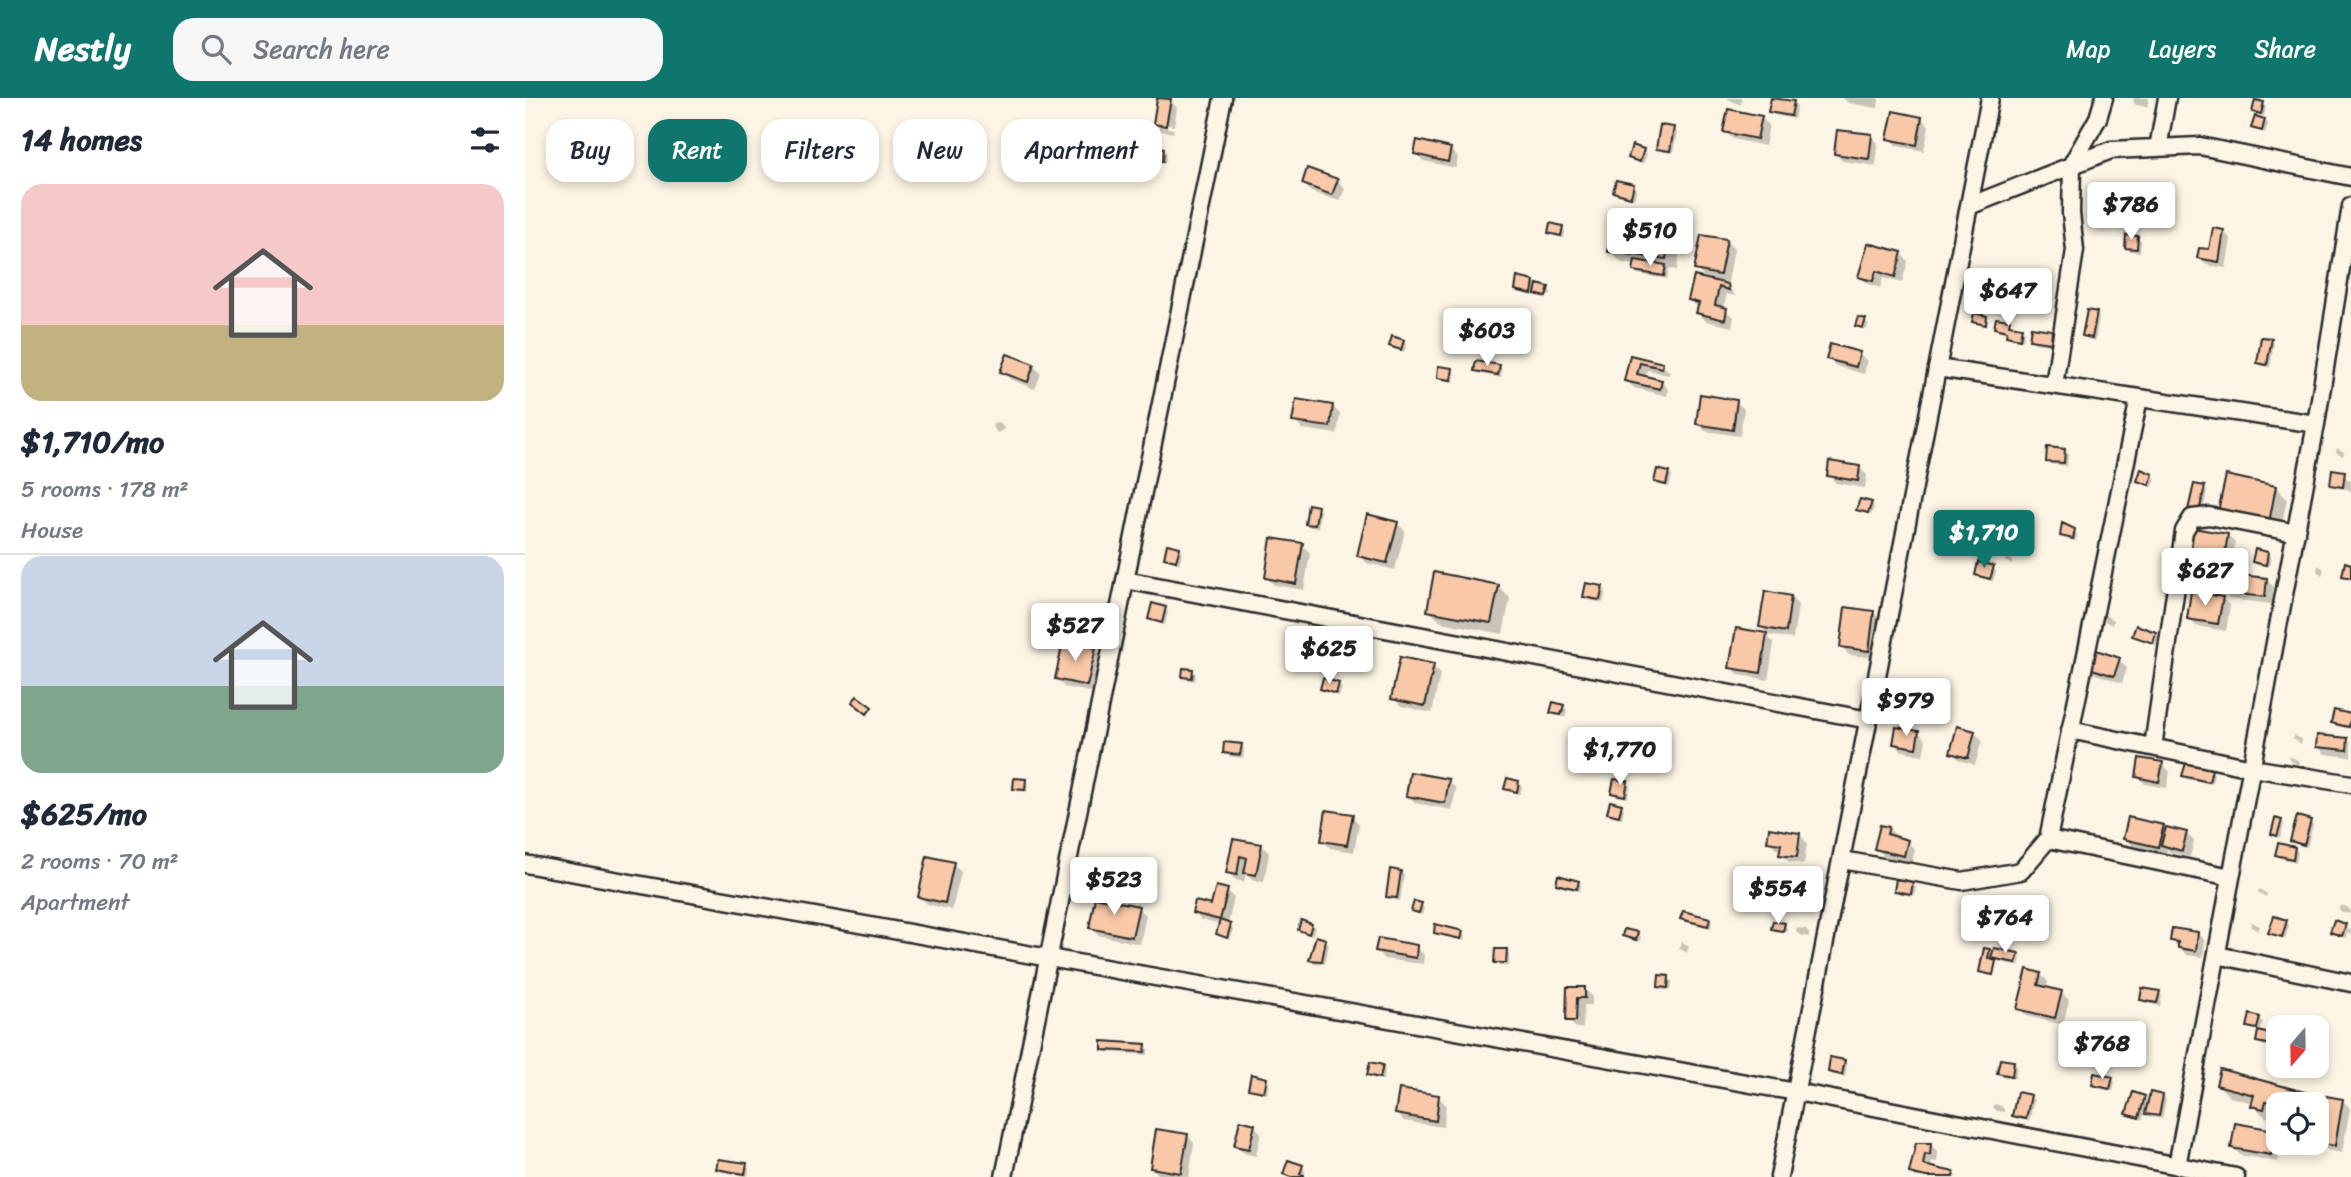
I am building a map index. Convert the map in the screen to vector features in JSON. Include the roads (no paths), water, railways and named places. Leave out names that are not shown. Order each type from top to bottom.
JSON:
[{"type":"street","points":[[1004,1177],[1223,98]]},
{"type":"street","points":[[1779,1177],[1990,98]]},
{"type":"street","points":[[2054,385],[2075,250],[2071,213],[2072,164],[2098,118],[2104,98]]},
{"type":"street","points":[[2158,148],[2167,98]]},
{"type":"street","points":[[1969,206],[2111,150],[2200,146],[2351,177]]},
{"type":"street","points":[[2177,1166],[2316,424],[2351,206]]},
{"type":"street","points":[[1937,368],[2316,424]]},
{"type":"street","points":[[1842,860],[1962,881],[2021,871],[2048,839],[2139,398]]},
{"type":"street","points":[[2153,747],[2184,531],[2192,518],[2209,516],[2296,533]]},
{"type":"street","points":[[1125,580],[1869,720]]},
{"type":"street","points":[[2070,730],[2252,768],[2351,784]]},
{"type":"street","points":[[2048,839],[2231,877]]},
{"type":"street","points":[[525,864],[1796,1092],[2236,1177]]},
{"type":"street","points":[[2217,955],[2351,983]]}]
